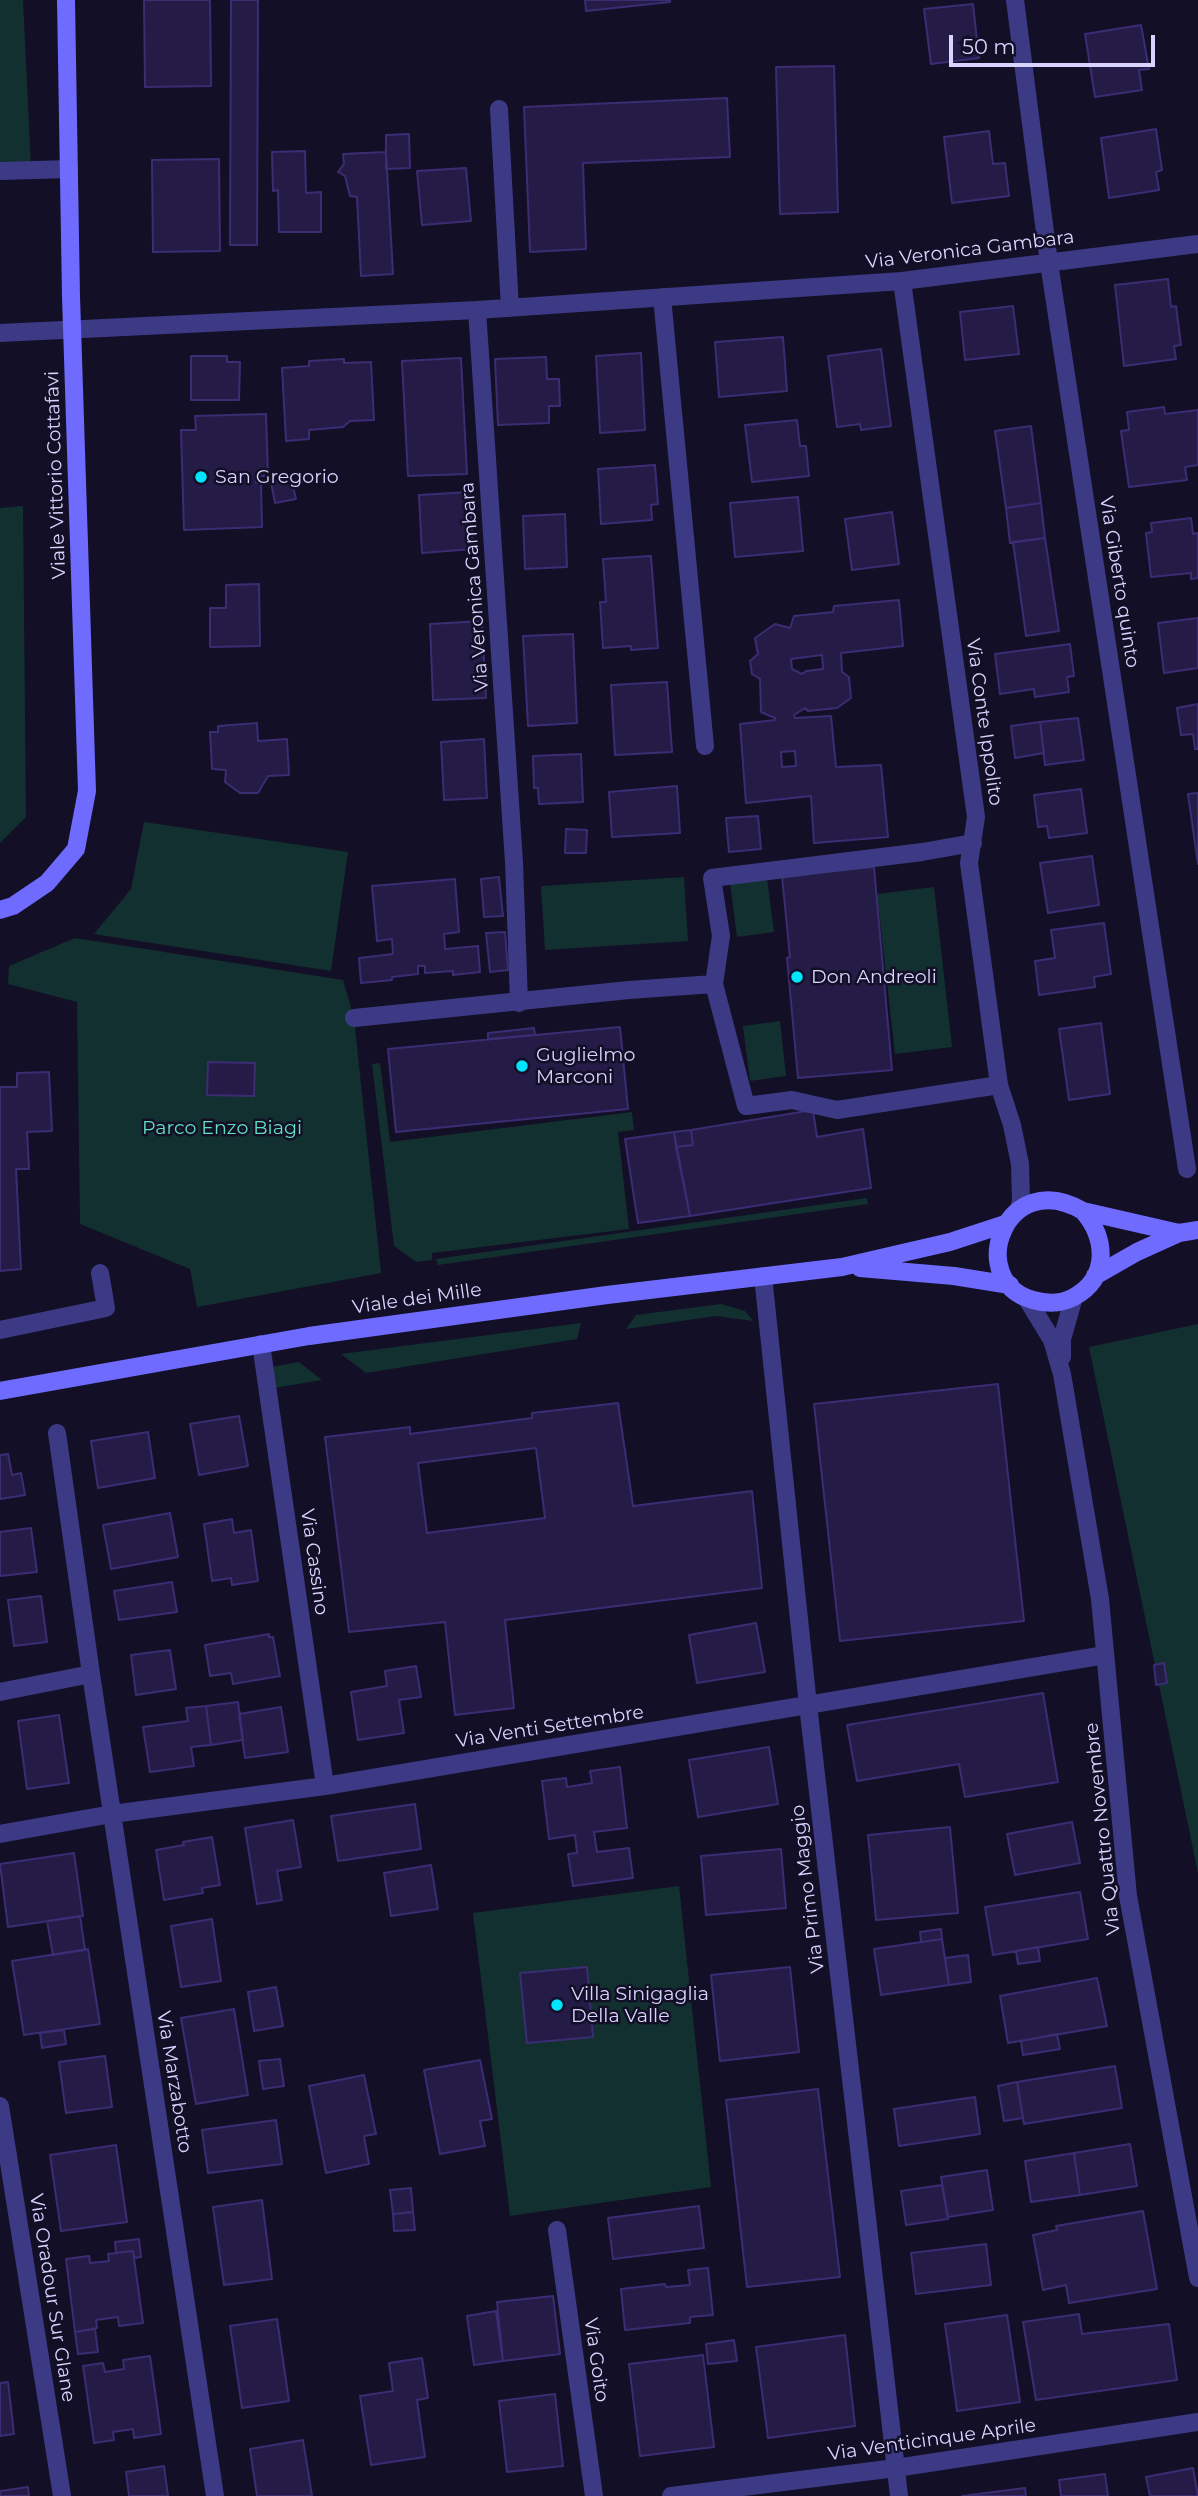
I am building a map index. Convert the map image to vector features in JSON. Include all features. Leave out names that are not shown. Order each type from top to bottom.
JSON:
[{"type":"main road","name":"Viale Vittorio Cottafavi","points":[[0,910],[13,906],[47,883],[76,849],[87,791],[72,329],[66,0]]},
{"type":"main road","points":[[1019,1209],[1037,1200],[1053,1199],[1069,1203],[1083,1211],[1179,1233]]},
{"type":"main road","name":"Viale dei Mille","points":[[0,1391],[261,1344],[513,1307],[842,1267],[950,1242],[1005,1224],[1019,1209]]},
{"type":"main road","points":[[1027,1298],[1042,1303],[1058,1303],[1074,1297],[1086,1288],[1095,1276],[1101,1259],[1101,1241],[1094,1224],[1083,1211]]},
{"type":"main road","points":[[1005,1224],[999,1239],[997,1256],[1001,1272],[1010,1285]]},
{"type":"main road","points":[[1095,1276],[1179,1233],[1198,1230]]},
{"type":"main road","name":"Viale dei Mille","points":[[842,1267],[954,1276],[1010,1285],[1027,1298]]},
{"type":"street","name":"Via Giberto quinto","points":[[1014,0],[1049,262],[1186,1170]]},
{"type":"street","points":[[499,109],[510,308]]},
{"type":"street","points":[[0,171],[69,169]]},
{"type":"street","name":"Via Veronica Gambara","points":[[0,333],[477,310],[902,281],[1198,244]]},
{"type":"street","name":"Via Conte Ippolito","points":[[902,281],[976,817],[969,863],[999,1085],[1013,1125],[1020,1164],[1019,1209]]},
{"type":"street","points":[[662,297],[705,746]]},
{"type":"street","name":"Via Veronica Gambara","points":[[477,310],[514,862],[519,1003]]},
{"type":"street","points":[[973,843],[922,852],[712,878],[721,936],[714,984],[746,1106],[792,1100],[837,1110],[999,1085]]},
{"type":"street","points":[[354,1018],[714,984]]},
{"type":"street","points":[[0,1329],[106,1308],[100,1273]]},
{"type":"street","name":"Via Primo Maggio","points":[[763,1276],[808,1705],[899,2496]]},
{"type":"street","name":"Via Quattro Novembre","points":[[1062,1374],[1062,1339],[1074,1297]]},
{"type":"street","name":"Via Quattro Novembre","points":[[1027,1298],[1052,1340],[1062,1374],[1100,1599],[1128,1896],[1198,2278]]},
{"type":"street","name":"Via Cassino","points":[[261,1344],[325,1786]]},
{"type":"street","name":"Via Marzabotto","points":[[57,1433],[215,2496]]},
{"type":"street","name":"Via Venti Settembre","points":[[0,1834],[112,1814],[325,1786],[1105,1655]]},
{"type":"street","points":[[0,1692],[91,1674]]},
{"type":"street","name":"Via Oradour Sur Glane","points":[[0,2106],[62,2496]]},
{"type":"street","name":"Via Goito","points":[[557,2230],[594,2496]]},
{"type":"street","name":"Via Venticinque Aprile","points":[[671,2496],[896,2468],[1198,2422]]},
{"type":"green space","points":[[0,0],[23,0],[31,167],[0,168]]},
{"type":"green space","points":[[23,506],[26,817],[0,843],[0,508]]},
{"type":"green space","points":[[144,822],[348,852],[331,971],[94,934],[131,889]]},
{"type":"green space","points":[[684,877],[688,941],[545,950],[541,886]]},
{"type":"green space","points":[[767,878],[774,932],[737,937],[730,882]]},
{"type":"green space","points":[[934,887],[952,1047],[895,1054],[877,894]]},
{"type":"green space","name":"Parco Enzo Biagi","points":[[75,938],[343,980],[354,1018],[381,1273],[197,1307],[190,1269],[80,1224],[77,1002],[8,984],[9,966]]},
{"type":"green space","points":[[780,1021],[786,1076],[750,1081],[743,1026]]},
{"type":"green space","points":[[380,1063],[390,1142],[632,1112],[634,1130],[618,1132],[629,1229],[432,1253],[432,1260],[416,1262],[394,1246],[372,1064]]},
{"type":"green space","points":[[867,1198],[868,1204],[438,1265],[436,1259]]},
{"type":"green space","points":[[721,1304],[745,1311],[753,1321],[716,1316],[626,1329],[636,1315]]},
{"type":"green space","points":[[581,1323],[577,1339],[366,1373],[341,1354]]},
{"type":"green space","points":[[1198,1324],[1198,1873],[1089,1347]]},
{"type":"green space","points":[[299,1362],[322,1380],[274,1388],[271,1367]]},
{"type":"green space","points":[[679,1886],[711,2187],[510,2216],[473,1913]]},
{"type":"building","points":[[144,0],[210,0],[211,86],[145,87]]},
{"type":"building","points":[[231,0],[258,0],[257,245],[230,245]]},
{"type":"building","points":[[585,0],[670,0],[670,2],[586,11]]},
{"type":"building","points":[[973,4],[979,58],[931,64],[924,9]]},
{"type":"building","points":[[1141,25],[1149,69],[1139,70],[1142,90],[1095,97],[1085,34]]},
{"type":"building","points":[[834,66],[838,212],[780,214],[776,67]]},
{"type":"building","points":[[727,98],[730,157],[583,163],[586,249],[530,252],[524,107]]},
{"type":"building","points":[[1156,129],[1162,170],[1156,172],[1159,190],[1109,198],[1101,138]]},
{"type":"building","points":[[989,131],[993,164],[1005,163],[1009,196],[952,203],[944,137]]},
{"type":"building","points":[[409,134],[410,168],[386,169],[386,135]]},
{"type":"building","points":[[305,151],[306,193],[321,192],[321,232],[279,232],[278,190],[273,191],[272,152]]},
{"type":"building","points":[[386,152],[393,274],[361,276],[357,197],[350,196],[345,176],[338,172],[344,164],[343,154]]},
{"type":"building","points":[[219,159],[220,251],[153,252],[152,160]]},
{"type":"building","points":[[466,168],[471,221],[422,225],[417,171]]},
{"type":"building","points":[[1168,279],[1171,307],[1176,306],[1181,345],[1174,346],[1176,359],[1124,366],[1115,285]]},
{"type":"building","points":[[1013,306],[1019,354],[965,360],[960,312]]},
{"type":"building","points":[[783,337],[787,391],[719,397],[715,342]]},
{"type":"building","points":[[881,349],[891,426],[861,430],[860,424],[837,427],[828,356]]},
{"type":"building","points":[[641,353],[645,430],[600,433],[596,356]]},
{"type":"building","points":[[191,356],[227,356],[227,362],[240,362],[239,400],[191,400]]},
{"type":"building","points":[[546,357],[547,379],[559,379],[560,406],[549,406],[549,423],[498,425],[495,359]]},
{"type":"building","points":[[461,358],[467,474],[408,476],[402,361]]},
{"type":"building","points":[[344,359],[344,363],[371,362],[374,420],[350,421],[343,427],[309,430],[309,439],[286,441],[282,368],[309,366],[309,361]]},
{"type":"building","points":[[1164,407],[1165,414],[1198,410],[1198,465],[1185,467],[1187,480],[1129,487],[1121,431],[1129,430],[1127,412]]},
{"type":"building","points":[[266,414],[268,476],[255,476],[256,483],[261,483],[262,527],[184,530],[181,430],[196,430],[195,416]]},
{"type":"building","points":[[797,420],[800,446],[806,446],[809,476],[752,482],[745,425]]},
{"type":"building","points":[[1031,426],[1041,503],[1006,508],[995,431]]},
{"type":"building","points":[[655,465],[658,504],[651,505],[652,520],[601,524],[598,469]]},
{"type":"building","points":[[291,478],[296,499],[275,503],[271,482]]},
{"type":"building","points":[[470,492],[473,549],[422,553],[419,495]]},
{"type":"building","points":[[798,497],[803,551],[735,557],[730,503]]},
{"type":"building","points":[[1041,503],[1045,538],[1010,543],[1006,508]]},
{"type":"building","points":[[892,512],[899,564],[852,570],[845,519]]},
{"type":"building","points":[[565,514],[567,567],[525,569],[523,516]]},
{"type":"building","points":[[1191,518],[1193,534],[1198,533],[1198,578],[1191,579],[1191,573],[1151,577],[1146,533],[1152,532],[1151,523]]},
{"type":"building","points":[[1045,538],[1059,631],[1026,636],[1013,542]]},
{"type":"building","points":[[651,556],[658,648],[603,648],[600,602],[606,602],[603,559]]},
{"type":"building","points":[[259,584],[260,646],[210,647],[210,608],[226,608],[226,585]]},
{"type":"building","points":[[899,600],[903,646],[841,653],[842,672],[849,677],[851,698],[837,708],[808,711],[805,708],[794,715],[795,718],[831,716],[836,767],[881,765],[888,837],[814,843],[811,796],[746,803],[740,724],[775,720],[761,712],[760,679],[752,674],[750,661],[758,654],[755,638],[775,624],[790,628],[794,616],[833,612],[834,606]],"holes":[[[822,655],[823,669],[802,674],[792,669],[791,659]],[[795,751],[796,766],[782,767],[781,752]]]},
{"type":"building","points":[[1198,618],[1198,668],[1164,673],[1158,623]]},
{"type":"building","points":[[482,621],[486,698],[433,700],[430,624]]},
{"type":"building","points":[[573,634],[577,723],[528,726],[523,636]]},
{"type":"building","points":[[1070,644],[1074,676],[1067,677],[1069,692],[1035,697],[1034,689],[1000,694],[995,654]]},
{"type":"building","points":[[667,682],[672,752],[615,755],[611,685]]},
{"type":"building","points":[[1198,704],[1198,749],[1195,749],[1193,734],[1181,735],[1177,708]]},
{"type":"building","points":[[1078,718],[1084,760],[1045,765],[1040,722]]},
{"type":"building","points":[[1040,722],[1044,753],[1015,758],[1011,726]]},
{"type":"building","points":[[257,723],[258,741],[287,739],[289,775],[268,776],[258,793],[240,793],[225,782],[226,770],[212,769],[210,732],[218,732],[218,726]]},
{"type":"building","points":[[484,739],[487,798],[444,800],[441,742]]},
{"type":"building","points":[[581,754],[583,802],[539,804],[538,788],[534,788],[533,756]]},
{"type":"building","points":[[677,786],[680,833],[612,837],[609,792]]},
{"type":"building","points":[[1081,789],[1087,833],[1049,838],[1047,826],[1038,827],[1034,795]]},
{"type":"building","points":[[1198,793],[1198,864],[1188,794]]},
{"type":"building","points":[[758,816],[761,849],[729,852],[726,818]]},
{"type":"building","points":[[566,829],[587,830],[586,853],[565,853]]},
{"type":"building","points":[[1092,856],[1099,905],[1048,913],[1040,863]]},
{"type":"building","points":[[874,867],[892,1070],[798,1078],[782,876]]},
{"type":"building","points":[[499,877],[503,916],[484,917],[481,879]]},
{"type":"building","points":[[455,879],[459,932],[444,934],[445,949],[478,946],[480,972],[453,975],[453,971],[425,973],[425,966],[418,966],[418,974],[361,983],[359,958],[393,954],[392,939],[377,941],[372,886]]},
{"type":"building","points":[[1104,923],[1111,974],[1094,977],[1095,987],[1039,995],[1035,961],[1055,958],[1051,930]]},
{"type":"building","points":[[505,932],[508,970],[490,972],[486,933]]},
{"type":"building","points":[[1101,1023],[1110,1094],[1069,1100],[1059,1029]]},
{"type":"building","points":[[620,1027],[628,1109],[396,1132],[388,1049]]},
{"type":"building","points":[[534,1028],[535,1035],[488,1039],[488,1033]]},
{"type":"building","points":[[208,1062],[255,1063],[254,1096],[207,1095]]},
{"type":"building","points":[[49,1072],[52,1131],[27,1132],[29,1169],[16,1169],[21,1269],[0,1271],[0,1087],[17,1087],[17,1073]]},
{"type":"building","points":[[813,1110],[817,1137],[863,1129],[871,1188],[690,1216],[676,1147],[693,1145],[691,1130]]},
{"type":"building","points":[[691,1130],[693,1145],[676,1147],[674,1132]]},
{"type":"building","points":[[674,1132],[690,1216],[638,1223],[625,1139]]},
{"type":"building","points":[[998,1384],[1024,1621],[840,1641],[814,1404]]},
{"type":"building","points":[[618,1403],[633,1506],[752,1491],[762,1588],[505,1620],[514,1708],[455,1715],[445,1622],[349,1632],[325,1437],[410,1427],[410,1434],[532,1418],[532,1413]],"holes":[[[536,1448],[545,1518],[427,1533],[418,1463]]]},
{"type":"building","points":[[239,1416],[248,1466],[199,1475],[190,1424]]},
{"type":"building","points":[[148,1432],[155,1478],[98,1488],[91,1441]]},
{"type":"building","points":[[8,1454],[12,1475],[21,1473],[25,1495],[0,1499],[0,1455]]},
{"type":"building","points":[[170,1513],[178,1557],[111,1569],[103,1525]]},
{"type":"building","points":[[232,1519],[234,1533],[251,1530],[258,1581],[232,1585],[231,1578],[212,1581],[204,1524]]},
{"type":"building","points":[[31,1528],[37,1572],[0,1576],[0,1532]]},
{"type":"building","points":[[172,1582],[177,1612],[119,1620],[114,1591]]},
{"type":"building","points":[[41,1596],[47,1642],[14,1646],[8,1600]]},
{"type":"building","points":[[756,1623],[765,1672],[697,1683],[689,1635]]},
{"type":"building","points":[[269,1634],[269,1637],[273,1637],[280,1676],[233,1684],[231,1673],[210,1676],[205,1645]]},
{"type":"building","points":[[170,1650],[176,1689],[136,1695],[131,1655]]},
{"type":"building","points":[[1164,1663],[1167,1683],[1156,1685],[1154,1665]]},
{"type":"building","points":[[416,1666],[421,1697],[399,1700],[404,1733],[358,1740],[351,1692],[387,1686],[385,1671]]},
{"type":"building","points":[[1043,1693],[1058,1782],[965,1797],[959,1764],[857,1781],[847,1725]]},
{"type":"building","points":[[238,1702],[243,1740],[211,1745],[206,1706]]},
{"type":"building","points":[[206,1706],[211,1745],[191,1747],[194,1766],[150,1772],[143,1727],[188,1721],[186,1708]]},
{"type":"building","points":[[281,1707],[288,1752],[245,1758],[239,1714]]},
{"type":"building","points":[[59,1715],[69,1783],[27,1789],[18,1721]]},
{"type":"building","points":[[769,1747],[778,1804],[698,1817],[689,1760]]},
{"type":"building","points":[[620,1767],[627,1828],[594,1832],[597,1852],[629,1848],[633,1878],[573,1886],[568,1854],[577,1853],[575,1835],[549,1839],[542,1781],[566,1778],[567,1787],[592,1783],[590,1771]]},
{"type":"building","points":[[415,1804],[421,1849],[338,1861],[331,1816]]},
{"type":"building","points":[[293,1820],[301,1867],[277,1871],[282,1900],[257,1904],[245,1828]]},
{"type":"building","points":[[1072,1822],[1080,1863],[1015,1875],[1007,1834]]},
{"type":"building","points":[[950,1827],[958,1913],[876,1920],[868,1835]]},
{"type":"building","points":[[212,1837],[220,1885],[202,1888],[203,1893],[164,1900],[156,1850]]},
{"type":"building","points":[[781,1849],[786,1908],[706,1915],[701,1856]]},
{"type":"building","points":[[74,1853],[83,1916],[8,1927],[0,1864]]},
{"type":"building","points":[[431,1865],[438,1909],[391,1916],[384,1873]]},
{"type":"building","points":[[1080,1892],[1088,1939],[993,1955],[985,1907]]},
{"type":"building","points":[[80,1916],[85,1950],[53,1955],[47,1921]]},
{"type":"building","points":[[212,1919],[221,1981],[181,1987],[171,1926]]},
{"type":"building","points":[[941,1929],[942,1939],[921,1942],[920,1932]]},
{"type":"building","points":[[942,1939],[949,1985],[881,1995],[874,1949]]},
{"type":"building","points":[[1038,1947],[1040,1961],[1018,1964],[1016,1951]]},
{"type":"building","points":[[88,1949],[100,2024],[24,2035],[12,1961]]},
{"type":"building","points":[[968,1955],[971,1982],[949,1985],[945,1958]]},
{"type":"building","name":"Villa Sinigaglia Della Valle","points":[[587,1967],[593,2037],[527,2043],[520,1973]]},
{"type":"building","points":[[790,1967],[799,2052],[720,2061],[711,1975]]},
{"type":"building","points":[[1097,1978],[1107,2026],[1008,2043],[1000,1996]]},
{"type":"building","points":[[276,1987],[283,2026],[254,2031],[248,1992]]},
{"type":"building","points":[[234,2009],[248,2095],[196,2104],[181,2018]]},
{"type":"building","points":[[64,2030],[66,2044],[42,2048],[40,2033]]},
{"type":"building","points":[[1057,2034],[1060,2049],[1023,2055],[1021,2041]]},
{"type":"building","points":[[105,2056],[112,2107],[66,2113],[59,2062]]},
{"type":"building","points":[[280,2059],[284,2086],[263,2089],[259,2061]]},
{"type":"building","points":[[480,2060],[492,2119],[480,2121],[485,2146],[440,2154],[424,2070]]},
{"type":"building","points":[[1115,2066],[1122,2108],[1024,2124],[1017,2082]]},
{"type":"building","points":[[364,2075],[376,2134],[364,2136],[369,2164],[326,2173],[309,2086]]},
{"type":"building","points":[[1017,2082],[1023,2118],[1004,2121],[998,2086]]},
{"type":"building","points":[[818,2089],[840,2277],[747,2287],[726,2100]]},
{"type":"building","points":[[975,2097],[980,2134],[899,2146],[894,2109]]},
{"type":"building","points":[[276,2120],[282,2164],[208,2173],[202,2130]]},
{"type":"building","points":[[1130,2144],[1137,2186],[1080,2195],[1074,2153]]},
{"type":"building","points":[[116,2145],[127,2222],[61,2231],[50,2155]]},
{"type":"building","points":[[1074,2153],[1080,2195],[1031,2202],[1025,2161]]},
{"type":"building","points":[[987,2170],[993,2210],[948,2217],[941,2177]]},
{"type":"building","points":[[942,2185],[948,2219],[906,2225],[901,2191]]},
{"type":"building","points":[[411,2188],[413,2212],[393,2214],[390,2190]]},
{"type":"building","points":[[262,2200],[272,2279],[224,2285],[213,2207]]},
{"type":"building","points":[[699,2206],[704,2248],[613,2259],[608,2218]]},
{"type":"building","points":[[1143,2211],[1157,2289],[1069,2303],[1066,2285],[1043,2290],[1033,2235],[1057,2230],[1056,2226]]},
{"type":"building","points":[[413,2212],[415,2230],[394,2231],[393,2214]]},
{"type":"building","points":[[139,2239],[141,2257],[134,2258],[133,2251],[116,2253],[115,2242]]},
{"type":"building","points":[[986,2244],[991,2285],[916,2294],[911,2253]]},
{"type":"building","points":[[133,2251],[143,2323],[119,2326],[118,2317],[96,2320],[97,2328],[75,2332],[66,2259],[89,2256],[90,2263],[109,2261],[108,2254]]},
{"type":"building","points":[[708,2268],[713,2315],[690,2317],[690,2323],[625,2330],[621,2289],[665,2284],[666,2287],[690,2285],[688,2270]]},
{"type":"building","points":[[553,2296],[560,2354],[503,2361],[497,2302]]},
{"type":"building","points":[[496,2311],[503,2361],[474,2365],[467,2316]]},
{"type":"building","points":[[1079,2314],[1082,2334],[1169,2324],[1177,2380],[1036,2400],[1023,2322]]},
{"type":"building","points":[[1007,2315],[1020,2402],[957,2411],[945,2324]]},
{"type":"building","points":[[277,2319],[289,2401],[242,2408],[230,2326]]},
{"type":"building","points":[[95,2329],[98,2352],[78,2354],[75,2332]]},
{"type":"building","points":[[845,2335],[855,2426],[768,2438],[756,2347]]},
{"type":"building","points":[[734,2340],[737,2361],[708,2364],[706,2344]]},
{"type":"building","points":[[703,2355],[714,2447],[640,2456],[629,2364]]},
{"type":"building","points":[[150,2356],[161,2434],[134,2438],[133,2429],[113,2432],[114,2440],[94,2443],[83,2366],[103,2363],[105,2372],[124,2369],[123,2360]]},
{"type":"building","points":[[422,2358],[428,2398],[417,2400],[425,2457],[371,2465],[360,2396],[393,2391],[389,2363]]},
{"type":"building","points":[[8,2382],[14,2434],[0,2436],[0,2383]]},
{"type":"building","points":[[555,2394],[563,2466],[507,2472],[499,2401]]},
{"type":"building","points":[[303,2440],[312,2496],[257,2496],[250,2449]]},
{"type":"building","points":[[164,2466],[168,2496],[129,2496],[126,2472]]},
{"type":"building","points":[[1193,2468],[1198,2496],[1150,2496],[1146,2477]]},
{"type":"building","points":[[1105,2474],[1108,2496],[1061,2496],[1059,2480]]},
{"type":"building","points":[[28,2487],[29,2496],[0,2496],[0,2491]]},
{"type":"building","points":[[1025,2488],[1026,2496],[962,2496]]},
{"type":"place","name":"San Gregorio","points":[[201,477]]},
{"type":"place","name":"Don Andreoli","points":[[797,977]]},
{"type":"place","name":"Guglielmo Marconi","points":[[522,1066]]},
{"type":"place","name":"Villa Sinigaglia Della Valle","points":[[557,2005]]}]
